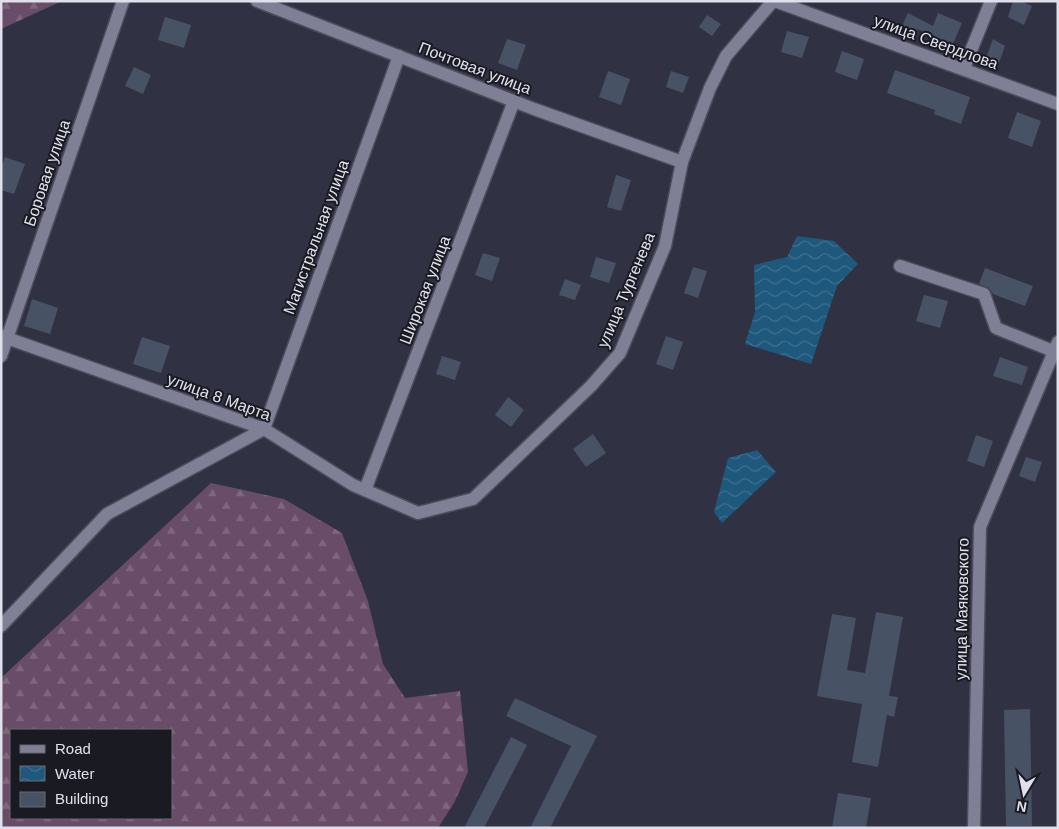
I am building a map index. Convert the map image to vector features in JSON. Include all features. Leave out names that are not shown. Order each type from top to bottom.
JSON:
[{"type":"street","name":"Боровая улица","points":[[1,356],[5,338],[123,1]]},
{"type":"street","name":"Почтовая улица","points":[[257,1],[514,101],[682,162]]},
{"type":"street","name":"улица Свердлова","points":[[774,1],[964,68],[1058,104]]},
{"type":"street","name":"улица Тургенева","points":[[473,499],[591,386],[620,353],[666,246],[682,162],[710,88],[726,56],[774,1]]},
{"type":"street","points":[[964,68],[991,1]]},
{"type":"street","name":"Магистральная улица","points":[[264,430],[399,56]]},
{"type":"street","name":"Широкая улица","points":[[365,490],[514,101]]},
{"type":"street","points":[[900,266],[984,294],[996,328],[1057,349]]},
{"type":"street","name":"улица 8 Марта","points":[[5,338],[264,430],[365,490],[418,513],[473,499]]},
{"type":"street","name":"улица Маяковского","points":[[974,828],[977,772],[980,527],[1057,349]]},
{"type":"street","points":[[1,626],[107,514],[264,430]]},
{"type":"green space","points":[[1,1],[62,1],[1,29]]},
{"type":"green space","points":[[211,483],[284,499],[342,533],[368,601],[383,664],[405,698],[460,691],[468,772],[454,803],[438,828],[1,828],[1,678]]},
{"type":"water","points":[[797,236],[834,241],[858,264],[837,286],[811,364],[745,344],[755,312],[754,265],[787,257]]},
{"type":"water","points":[[757,450],[776,472],[722,523],[714,512],[728,458]]},
{"type":"building","points":[[1013,1],[1021,1],[1032,6],[1024,25],[1008,17]]},
{"type":"building","points":[[908,13],[933,26],[938,13],[962,23],[953,44],[917,29],[916,31],[902,26]]},
{"type":"building","points":[[707,15],[721,24],[712,36],[699,27]]},
{"type":"building","points":[[165,17],[191,25],[184,48],[158,40]]},
{"type":"building","points":[[787,31],[809,37],[802,58],[781,52]]},
{"type":"building","points":[[507,39],[526,45],[517,70],[498,63]]},
{"type":"building","points":[[993,39],[1005,46],[999,63],[986,58]]},
{"type":"building","points":[[842,51],[864,59],[857,80],[835,72]]},
{"type":"building","points":[[134,67],[151,75],[143,94],[125,86]]},
{"type":"building","points":[[895,70],[970,97],[961,124],[934,114],[935,110],[887,93]]},
{"type":"building","points":[[608,71],[630,79],[621,105],[599,97]]},
{"type":"building","points":[[671,71],[689,77],[683,93],[666,87]]},
{"type":"building","points":[[1017,112],[1041,121],[1032,147],[1008,138]]},
{"type":"building","points":[[5,157],[25,164],[14,194],[1,190],[1,168]]},
{"type":"building","points":[[616,175],[631,180],[621,211],[607,207]]},
{"type":"building","points":[[483,253],[500,258],[492,281],[475,275]]},
{"type":"building","points":[[596,257],[616,263],[609,283],[590,277]]},
{"type":"building","points":[[693,267],[707,271],[698,298],[684,293]]},
{"type":"building","points":[[985,268],[1033,286],[1025,306],[993,294],[989,288],[979,284]]},
{"type":"building","points":[[565,279],[581,285],[575,300],[559,295]]},
{"type":"building","points":[[924,295],[948,301],[940,328],[916,321]]},
{"type":"building","points":[[32,299],[58,308],[50,334],[24,326]]},
{"type":"building","points":[[666,336],[683,342],[673,370],[656,364]]},
{"type":"building","points":[[142,337],[170,346],[161,373],[133,364]]},
{"type":"building","points":[[442,356],[461,362],[455,380],[436,374]]},
{"type":"building","points":[[1000,357],[1028,367],[1022,385],[993,376]]},
{"type":"building","points":[[508,397],[524,410],[511,427],[495,415]]},
{"type":"building","points":[[593,434],[606,453],[586,467],[573,449]]},
{"type":"building","points":[[976,435],[993,441],[984,467],[967,461]]},
{"type":"building","points":[[1026,457],[1042,462],[1035,482],[1019,476]]},
{"type":"building","points":[[876,612],[903,617],[889,696],[898,697],[894,717],[887,715],[878,767],[852,762],[862,704],[817,696],[832,614],[856,618],[847,670],[865,673]]},
{"type":"building","points":[[515,698],[597,736],[550,828],[530,828],[571,746],[506,716]]},
{"type":"building","points":[[1030,709],[1032,826],[1006,826],[1004,710]]},
{"type":"building","points":[[511,737],[527,745],[484,828],[464,828]]},
{"type":"building","points":[[838,793],[871,798],[866,828],[832,828]]}]
